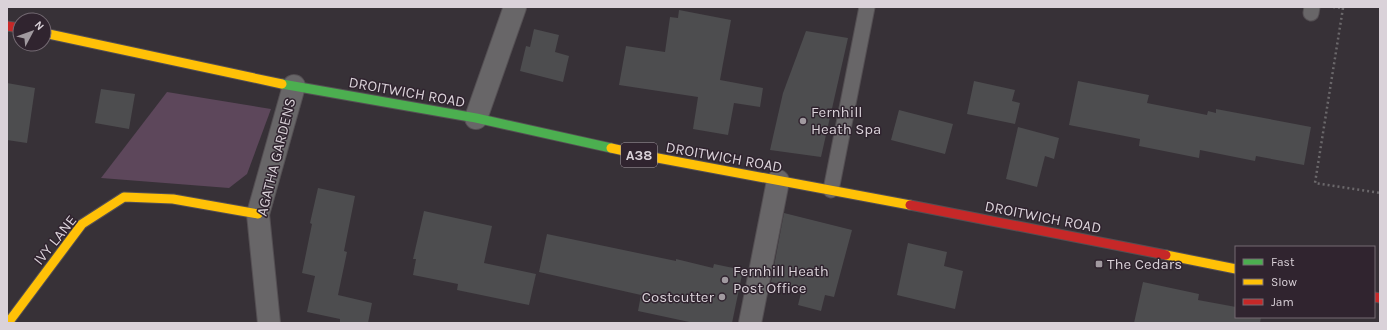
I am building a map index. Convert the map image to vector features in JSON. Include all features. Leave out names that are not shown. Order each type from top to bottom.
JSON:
[{"type":"main road","name":"DROITWICH ROAD","points":[[52,35],[294,86],[476,118],[647,156],[955,213],[1235,269]]},
{"type":"main road","name":"IVY LANE","points":[[8,323],[82,224],[124,197],[173,199],[258,214]]},
{"type":"street","points":[[476,118],[515,7]]},
{"type":"street","name":"AGATHA GARDENS","points":[[269,323],[258,214],[294,86]]},
{"type":"street","points":[[750,323],[778,181]]},
{"type":"lane","points":[[831,190],[867,7]]},
{"type":"path","points":[[1330,7],[1343,8],[1315,183],[1380,193]]},
{"type":"shaded area","points":[[167,92],[271,109],[247,174],[229,188],[101,178]]},
{"type":"building","points":[[679,10],[731,20],[720,80],[763,88],[760,107],[734,103],[728,135],[693,129],[698,97],[619,85],[626,46],[665,52],[670,17],[678,18]]},
{"type":"building","points":[[534,29],[559,35],[555,52],[569,56],[563,82],[520,71],[526,46],[530,47]]},
{"type":"building","name":"Fernhill Heath Spa","points":[[806,31],[848,38],[821,157],[770,150],[783,93]]},
{"type":"building","points":[[974,81],[1015,90],[1012,101],[1020,103],[1015,124],[967,114]]},
{"type":"building","points":[[1078,81],[1149,95],[1147,103],[1207,115],[1208,111],[1216,113],[1216,109],[1311,127],[1304,165],[1256,156],[1255,161],[1200,150],[1199,158],[1139,146],[1140,139],[1069,125]]},
{"type":"building","points":[[7,83],[35,88],[27,143],[7,140]]},
{"type":"building","points":[[101,89],[135,94],[129,129],[95,123]]},
{"type":"building","points":[[899,110],[953,124],[945,154],[891,140]]},
{"type":"building","points":[[1018,127],[1059,138],[1054,159],[1045,156],[1037,187],[1006,179]]},
{"type":"building","points":[[318,188],[355,196],[344,251],[347,252],[338,295],[372,303],[368,323],[340,323],[340,319],[307,312],[315,276],[302,273],[312,224],[310,223]]},
{"type":"building","points":[[424,211],[492,226],[484,263],[536,274],[529,305],[457,290],[458,284],[413,275],[416,259],[413,259]]},
{"type":"building","points":[[784,213],[852,230],[834,297],[825,295],[821,311],[798,305],[802,289],[771,282]]},
{"type":"building","points":[[547,234],[676,261],[676,259],[713,268],[714,264],[743,270],[732,323],[694,323],[638,311],[641,295],[539,272]]},
{"type":"building","points":[[908,243],[947,252],[944,266],[963,271],[955,309],[897,295]]},
{"type":"building","points":[[1143,282],[1199,294],[1198,300],[1235,307],[1235,318],[1261,318],[1260,323],[1134,323]]},
{"type":"traffic: fast","points":[[282,84],[476,118],[611,148]]},
{"type":"traffic: slow","points":[[52,35],[282,84]]},
{"type":"traffic: slow","points":[[611,148],[910,205]]},
{"type":"traffic: slow","points":[[8,323],[82,224],[124,197],[173,199],[258,214]]},
{"type":"traffic: slow","points":[[1166,255],[1235,269]]},
{"type":"traffic: jam","points":[[7,26],[12,27]]},
{"type":"traffic: jam","points":[[910,205],[1166,255]]},
{"type":"traffic: jam","points":[[1375,297],[1380,298]]},
{"type":"place","name":"Fernhill Heath Spa","points":[[803,121]]},
{"type":"place","name":"The Cedars","points":[[1099,264]]},
{"type":"place","name":"Fernhill Heath Post Office","points":[[725,280]]},
{"type":"place","name":"Costcutter","points":[[722,297]]}]
